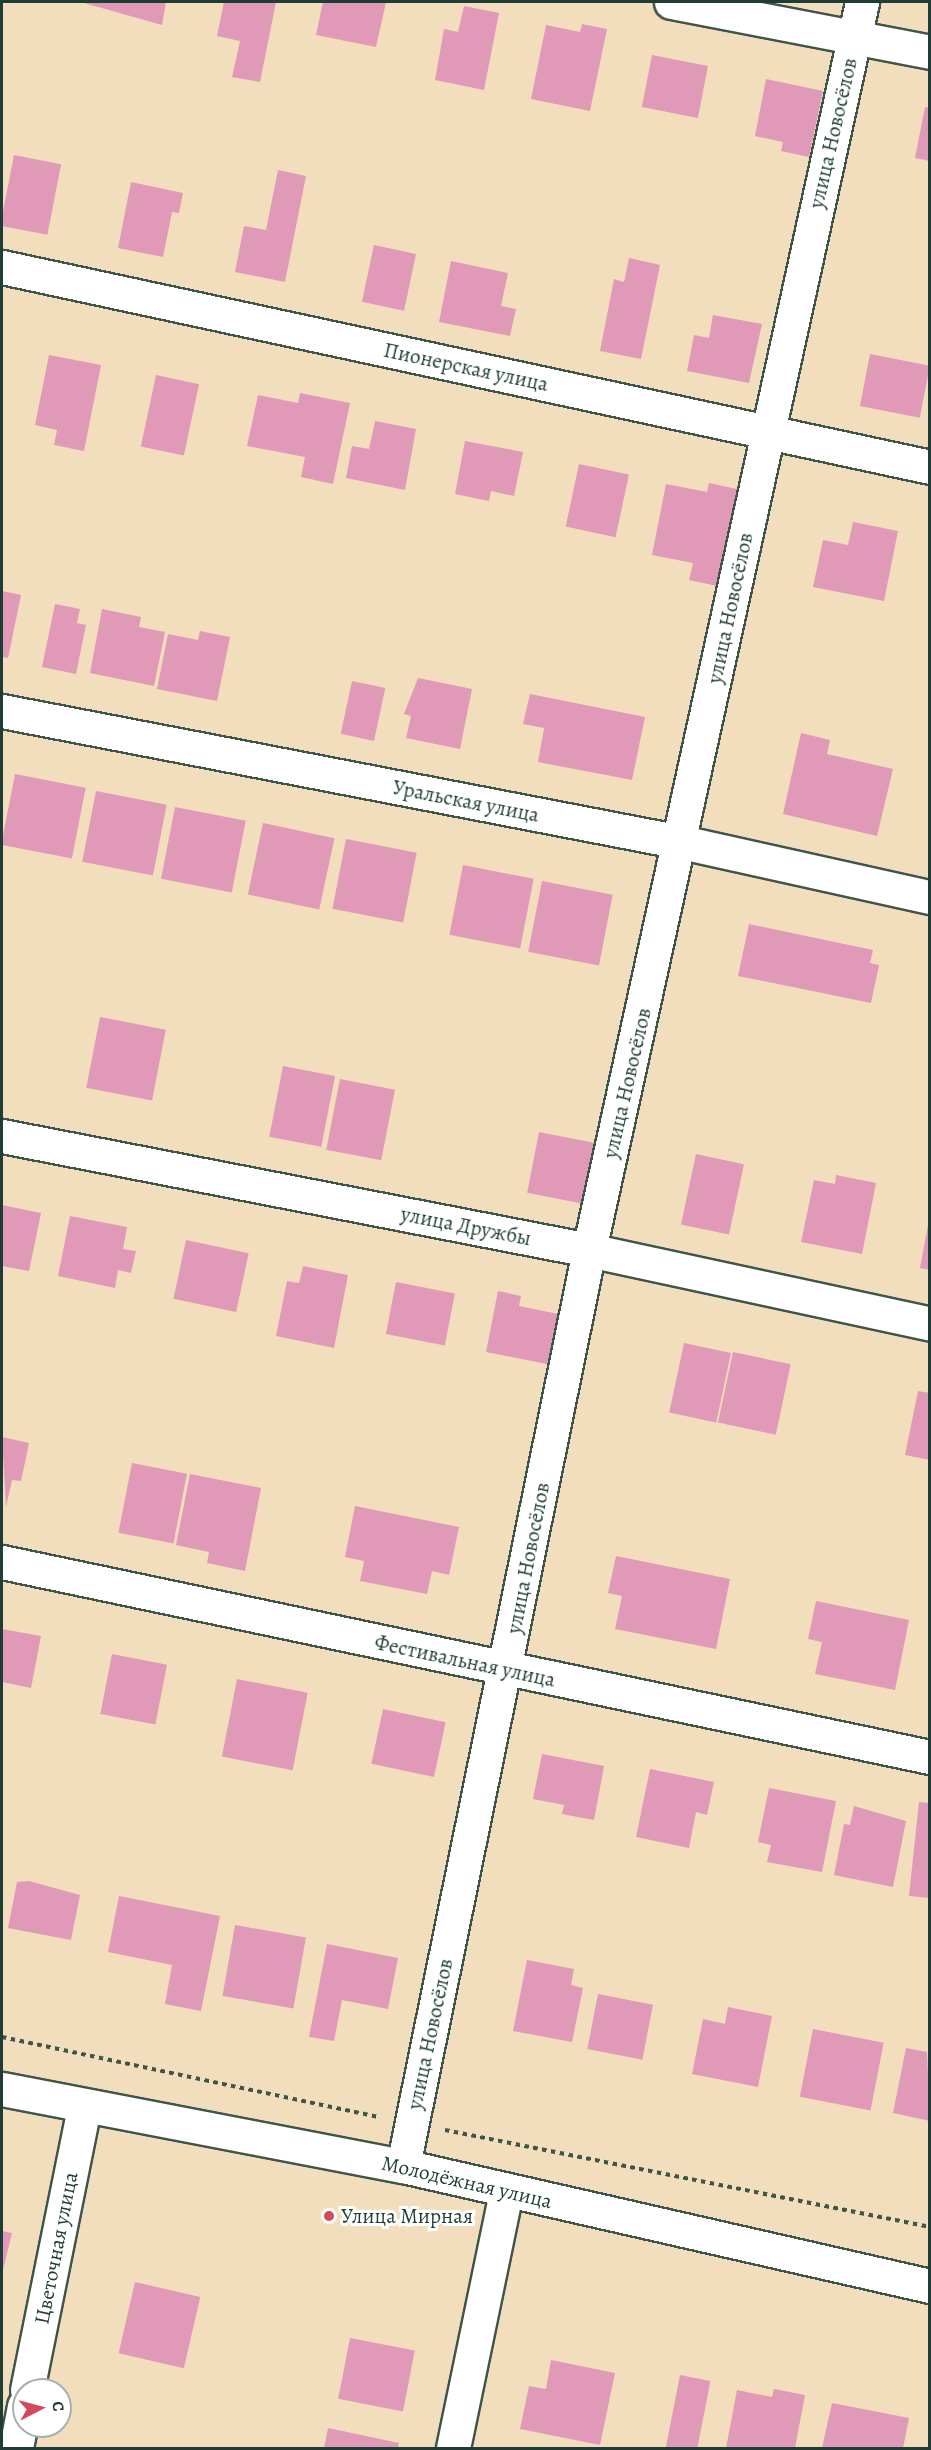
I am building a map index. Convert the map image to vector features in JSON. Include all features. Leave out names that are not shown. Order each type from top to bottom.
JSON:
[{"type":"street","points":[[671,2],[930,52]]},
{"type":"street","name":"улица Новосёлов","points":[[403,2166],[506,1670],[589,1250],[681,842],[766,432],[862,2]]},
{"type":"street","name":"Пионерская улица","points":[[2,267],[930,467]]},
{"type":"street","name":"Уральская улица","points":[[2,711],[681,842],[930,897]]},
{"type":"street","name":"улица Дружбы","points":[[2,1136],[589,1250],[930,1324]]},
{"type":"street","name":"Фестивальная улица","points":[[2,1562],[506,1670],[930,1757]]},
{"type":"street","name":"Молодёжная улица","points":[[2,2089],[84,2107],[403,2166],[506,2192],[930,2286]]},
{"type":"street","name":"Цветочная улица","points":[[29,2378],[84,2107]]},
{"type":"street","points":[[453,2448],[506,2192]]},
{"type":"path","points":[[2,2037],[412,2124],[930,2227]]},
{"type":"building","points":[[84,2],[166,2],[162,25],[84,3]]},
{"type":"building","points":[[224,2],[276,2],[260,82],[232,77],[240,41],[217,36]]},
{"type":"building","points":[[323,2],[386,2],[376,47],[316,35]]},
{"type":"building","points":[[464,6],[499,13],[484,90],[435,80],[444,29],[458,32]]},
{"type":"building","points":[[582,24],[607,29],[590,111],[531,99],[546,25],[580,32]]},
{"type":"building","points":[[652,55],[708,66],[698,118],[642,107]]},
{"type":"building","points":[[766,79],[823,91],[809,157],[781,151],[783,142],[755,136]]},
{"type":"building","points":[[925,107],[930,108],[930,161],[915,158]]},
{"type":"building","points":[[14,155],[61,164],[47,235],[2,226]]},
{"type":"building","points":[[278,170],[306,176],[285,282],[235,272],[244,226],[266,230]]},
{"type":"building","points":[[131,182],[183,193],[179,213],[172,212],[163,257],[118,248]]},
{"type":"building","points":[[374,245],[416,254],[404,311],[362,302]]},
{"type":"building","points":[[629,258],[660,265],[641,359],[600,351],[614,279],[624,282]]},
{"type":"building","points":[[451,261],[508,273],[501,306],[516,309],[510,336],[439,322]]},
{"type":"building","points":[[713,315],[762,324],[749,383],[687,371],[694,335],[709,338]]},
{"type":"building","points":[[870,354],[930,366],[920,418],[860,406]]},
{"type":"building","points":[[49,355],[101,365],[84,451],[54,445],[57,430],[35,425]]},
{"type":"building","points":[[156,375],[199,384],[184,456],[141,446]]},
{"type":"building","points":[[300,393],[350,403],[333,484],[301,477],[305,457],[247,446],[258,395],[298,403]]},
{"type":"building","points":[[375,421],[416,429],[405,490],[346,478],[352,446],[369,449]]},
{"type":"building","points":[[465,441],[523,452],[514,496],[491,491],[489,501],[455,494]]},
{"type":"building","points":[[579,464],[629,475],[616,537],[566,527]]},
{"type":"building","points":[[709,483],[737,489],[717,586],[689,580],[693,563],[652,555],[666,484],[707,492]]},
{"type":"building","points":[[853,522],[898,531],[884,601],[813,587],[823,540],[848,545]]},
{"type":"building","points":[[2,591],[21,595],[8,658],[2,657]]},
{"type":"building","points":[[55,604],[80,609],[77,623],[86,625],[76,674],[42,667]]},
{"type":"building","points":[[102,609],[141,617],[139,627],[165,632],[154,686],[90,673]]},
{"type":"building","points":[[200,631],[230,637],[217,701],[157,689],[168,634],[198,640]]},
{"type":"building","points":[[418,678],[472,689],[460,749],[406,738],[411,716],[404,714]]},
{"type":"building","points":[[352,681],[385,688],[374,741],[341,734]]},
{"type":"building","points":[[530,694],[645,717],[632,780],[538,762],[544,728],[523,724]]},
{"type":"building","points":[[801,733],[830,740],[827,754],[893,769],[877,836],[783,814]]},
{"type":"building","points":[[15,774],[86,788],[72,858],[2,845]]},
{"type":"building","points":[[96,791],[167,805],[153,875],[82,862]]},
{"type":"building","points":[[175,807],[246,821],[232,892],[161,879]]},
{"type":"building","points":[[263,823],[334,838],[319,910],[248,894]]},
{"type":"building","points":[[346,839],[417,853],[403,922],[332,909]]},
{"type":"building","points":[[463,865],[534,879],[520,948],[449,935]]},
{"type":"building","points":[[542,881],[613,895],[599,965],[528,952]]},
{"type":"building","points":[[749,924],[873,950],[870,963],[879,965],[871,1003],[738,976]]},
{"type":"building","points":[[100,1017],[166,1030],[152,1100],[86,1088]]},
{"type":"building","points":[[283,1066],[335,1076],[321,1147],[269,1137]]},
{"type":"building","points":[[340,1079],[395,1090],[381,1160],[326,1150]]},
{"type":"building","points":[[539,1132],[599,1144],[587,1205],[527,1193]]},
{"type":"building","points":[[696,1154],[744,1164],[729,1235],[681,1224]]},
{"type":"building","points":[[836,1175],[876,1183],[862,1254],[801,1242],[814,1180],[835,1184]]},
{"type":"building","points":[[2,1205],[41,1213],[29,1271],[2,1266]]},
{"type":"building","points":[[70,1216],[127,1227],[123,1249],[136,1251],[131,1273],[118,1270],[115,1288],[58,1276]]},
{"type":"building","points":[[928,1225],[930,1225],[930,1270],[920,1268]]},
{"type":"building","points":[[186,1240],[249,1253],[236,1312],[174,1299]]},
{"type":"building","points":[[303,1266],[348,1275],[334,1348],[276,1336],[287,1281],[299,1283]]},
{"type":"building","points":[[396,1282],[455,1293],[445,1345],[386,1334]]},
{"type":"building","points":[[498,1291],[521,1296],[519,1306],[563,1315],[552,1365],[486,1352]]},
{"type":"building","points":[[684,1343],[731,1353],[716,1422],[669,1412]]},
{"type":"building","points":[[733,1352],[791,1364],[776,1435],[718,1422]]},
{"type":"building","points":[[918,1391],[930,1393],[930,1460],[905,1455]]},
{"type":"building","points":[[2,1437],[29,1443],[21,1481],[12,1480],[6,1507]]},
{"type":"building","points":[[132,1463],[187,1474],[173,1543],[118,1533]]},
{"type":"building","points":[[190,1474],[261,1488],[245,1571],[207,1563],[209,1552],[176,1545]]},
{"type":"building","points":[[355,1506],[459,1527],[449,1575],[432,1571],[427,1594],[360,1581],[364,1561],[345,1557]]},
{"type":"building","points":[[616,1556],[730,1579],[716,1649],[615,1629],[622,1596],[608,1593]]},
{"type":"building","points":[[816,1601],[909,1620],[895,1690],[815,1674],[822,1642],[808,1639]]},
{"type":"building","points":[[2,1629],[41,1636],[31,1688],[2,1682]]},
{"type":"building","points":[[112,1654],[167,1665],[155,1725],[100,1714]]},
{"type":"building","points":[[237,1679],[308,1693],[293,1770],[222,1757]]},
{"type":"building","points":[[383,1709],[446,1722],[434,1777],[371,1764]]},
{"type":"building","points":[[542,1754],[604,1766],[594,1820],[562,1814],[564,1805],[533,1799]]},
{"type":"building","points":[[650,1769],[714,1782],[707,1815],[696,1812],[689,1848],[636,1837]]},
{"type":"building","points":[[769,1788],[836,1801],[822,1872],[767,1862],[771,1845],[758,1842]]},
{"type":"building","points":[[919,1802],[930,1803],[930,1898],[909,1896]]},
{"type":"building","points":[[854,1806],[906,1821],[893,1887],[834,1875],[844,1824],[850,1825]]},
{"type":"building","points":[[29,1881],[80,1895],[71,1940],[8,1928],[17,1882]]},
{"type":"building","points":[[119,1896],[220,1916],[201,2011],[165,2004],[172,1965],[108,1952]]},
{"type":"building","points":[[235,1925],[306,1938],[293,2008],[222,1996]]},
{"type":"building","points":[[327,1944],[398,1958],[388,2009],[342,2000],[334,2041],[309,2037]]},
{"type":"building","points":[[527,1960],[574,1969],[571,1985],[583,1988],[572,2042],[513,2031]]},
{"type":"building","points":[[598,1994],[653,2005],[642,2060],[587,2049]]},
{"type":"building","points":[[728,2007],[772,2016],[758,2087],[692,2074],[703,2019],[725,2024]]},
{"type":"building","points":[[813,2029],[884,2043],[871,2110],[800,2097]]},
{"type":"building","points":[[906,2048],[927,2052],[930,2121],[893,2113]]},
{"type":"building","points":[[2,2231],[12,2233],[2,2274]]},
{"type":"building","points":[[135,2282],[200,2297],[184,2368],[119,2353]]},
{"type":"building","points":[[350,2338],[415,2351],[403,2411],[338,2399]]},
{"type":"building","points":[[551,2360],[615,2373],[600,2445],[520,2429],[529,2386],[546,2389]]},
{"type":"building","points":[[680,2375],[710,2381],[697,2448],[666,2448]]},
{"type":"building","points":[[774,2389],[805,2395],[795,2448],[726,2448],[737,2390],[772,2397]]},
{"type":"building","points":[[832,2403],[909,2418],[903,2448],[822,2448]]},
{"type":"building","points":[[328,2428],[399,2443],[398,2448],[324,2448]]},
{"type":"place","name":"Улица Мирная","points":[[329,2216]]}]
